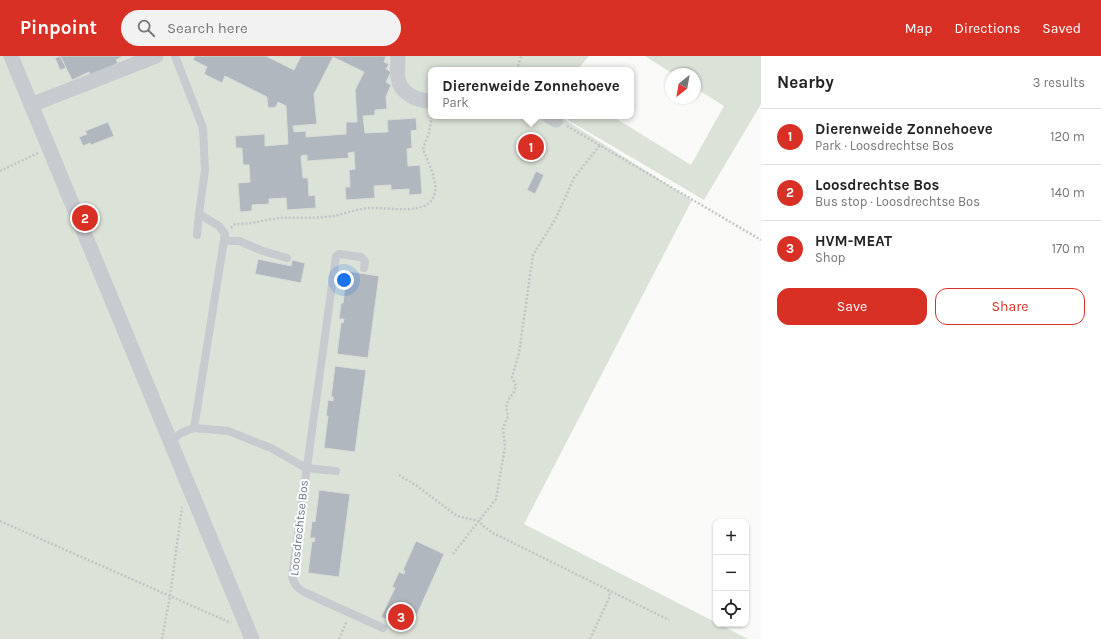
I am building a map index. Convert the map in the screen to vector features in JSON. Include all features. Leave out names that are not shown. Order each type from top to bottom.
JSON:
[{"type":"street","points":[[11,56],[250,634]]},
{"type":"street","points":[[31,106],[156,56]]},
{"type":"street","points":[[398,56],[398,79],[403,88],[411,96],[421,101],[428,101]]},
{"type":"lane","points":[[175,56],[203,128],[205,170],[197,235]]},
{"type":"lane","points":[[171,441],[181,433],[194,428],[224,237],[219,226],[199,214]]},
{"type":"lane","points":[[224,237],[239,241],[263,252],[286,258]]},
{"type":"lane","name":"Loosdrechtse Bos","points":[[364,268],[365,261],[361,257],[339,254],[336,256],[292,576],[293,582],[298,588],[306,593],[383,628]]},
{"type":"lane","name":"Loosdrechtse Bos","points":[[194,428],[228,431],[271,448],[306,468],[336,471]]},
{"type":"path","points":[[518,67],[521,56]]},
{"type":"path","points":[[224,237],[236,224],[244,225],[258,221],[331,216],[368,208],[399,210],[414,208],[428,203],[435,193],[435,182],[423,149],[430,133],[432,119]]},
{"type":"path","points":[[555,119],[600,144],[761,240]]},
{"type":"path","points":[[453,554],[496,499],[505,447],[503,428],[508,416],[506,407],[508,400],[514,392],[516,386],[512,377],[519,353],[533,255],[556,218],[574,178],[600,144]]},
{"type":"path","points":[[0,171],[49,148]]},
{"type":"path","points":[[399,475],[417,486],[457,516],[479,521],[482,526],[493,533],[669,620]]},
{"type":"path","points":[[162,639],[170,596],[183,502]]},
{"type":"path","points":[[0,520],[170,596],[250,634]]},
{"type":"path","points":[[590,639],[610,596],[608,589]]},
{"type":"path","points":[[339,639],[350,613]]},
{"type":"shaded area","points":[[0,56],[589,56],[580,67],[428,67],[428,119],[564,119],[692,200],[524,524],[713,621],[713,627],[725,627],[748,639],[0,639]]},
{"type":"shaded area","points":[[645,56],[761,56],[761,104],[704,200],[568,120],[617,119],[691,165],[724,106],[701,92],[701,68],[665,69]]},
{"type":"building","points":[[60,56],[123,56],[116,60],[118,63],[91,76],[89,72],[72,80]]},
{"type":"building","points":[[60,56],[66,68],[60,70],[55,58]]},
{"type":"building","points":[[195,56],[266,56],[294,70],[301,56],[386,56],[384,62],[389,64],[386,69],[391,72],[386,82],[391,85],[386,97],[387,109],[375,110],[375,115],[363,116],[365,133],[388,132],[387,120],[416,118],[417,130],[411,131],[412,148],[407,149],[408,166],[420,165],[422,194],[409,195],[409,189],[391,190],[391,185],[374,186],[375,198],[346,200],[345,187],[350,187],[349,170],[355,169],[354,152],[348,153],[349,158],[307,161],[307,155],[301,156],[303,178],[308,178],[309,196],[315,195],[316,208],[287,210],[286,198],[269,199],[269,204],[252,205],[252,211],[240,212],[238,183],[250,182],[249,165],[243,165],[242,148],[236,148],[235,136],[265,134],[265,146],[288,144],[286,106],[278,102],[276,107],[268,108],[267,97],[225,76],[222,83],[204,74],[207,67],[193,60]],"holes":[[[333,57],[364,72],[355,90],[357,122],[346,122],[346,134],[306,137],[306,131],[294,132],[293,126],[317,124],[314,94]]]},
{"type":"building","points":[[108,122],[114,136],[91,145],[90,143],[83,146],[79,137],[87,134],[85,131]]},
{"type":"building","points":[[536,171],[544,175],[535,194],[527,190]]},
{"type":"building","points":[[258,259],[291,266],[292,260],[305,263],[301,283],[255,274]]},
{"type":"building","points":[[347,271],[379,276],[368,358],[337,354],[341,322],[343,323],[344,319],[339,319],[341,303],[343,303]]},
{"type":"building","points":[[335,366],[366,370],[355,452],[324,448],[328,416],[326,416],[328,400],[333,401],[333,397],[331,397]]},
{"type":"building","points":[[319,490],[350,494],[339,577],[308,573],[312,541],[314,542],[315,538],[310,538],[312,521],[315,522]]},
{"type":"building","points":[[416,541],[444,554],[410,630],[381,617],[395,588],[392,587],[399,572],[404,574],[405,571],[403,570]]},
{"type":"place","name":"Dierenweide Zonnehoeve","points":[[531,147]]},
{"type":"place","name":"Loosdrechtse Bos","points":[[85,218]]},
{"type":"place","name":"HVM-MEAT","points":[[401,617]]}]
